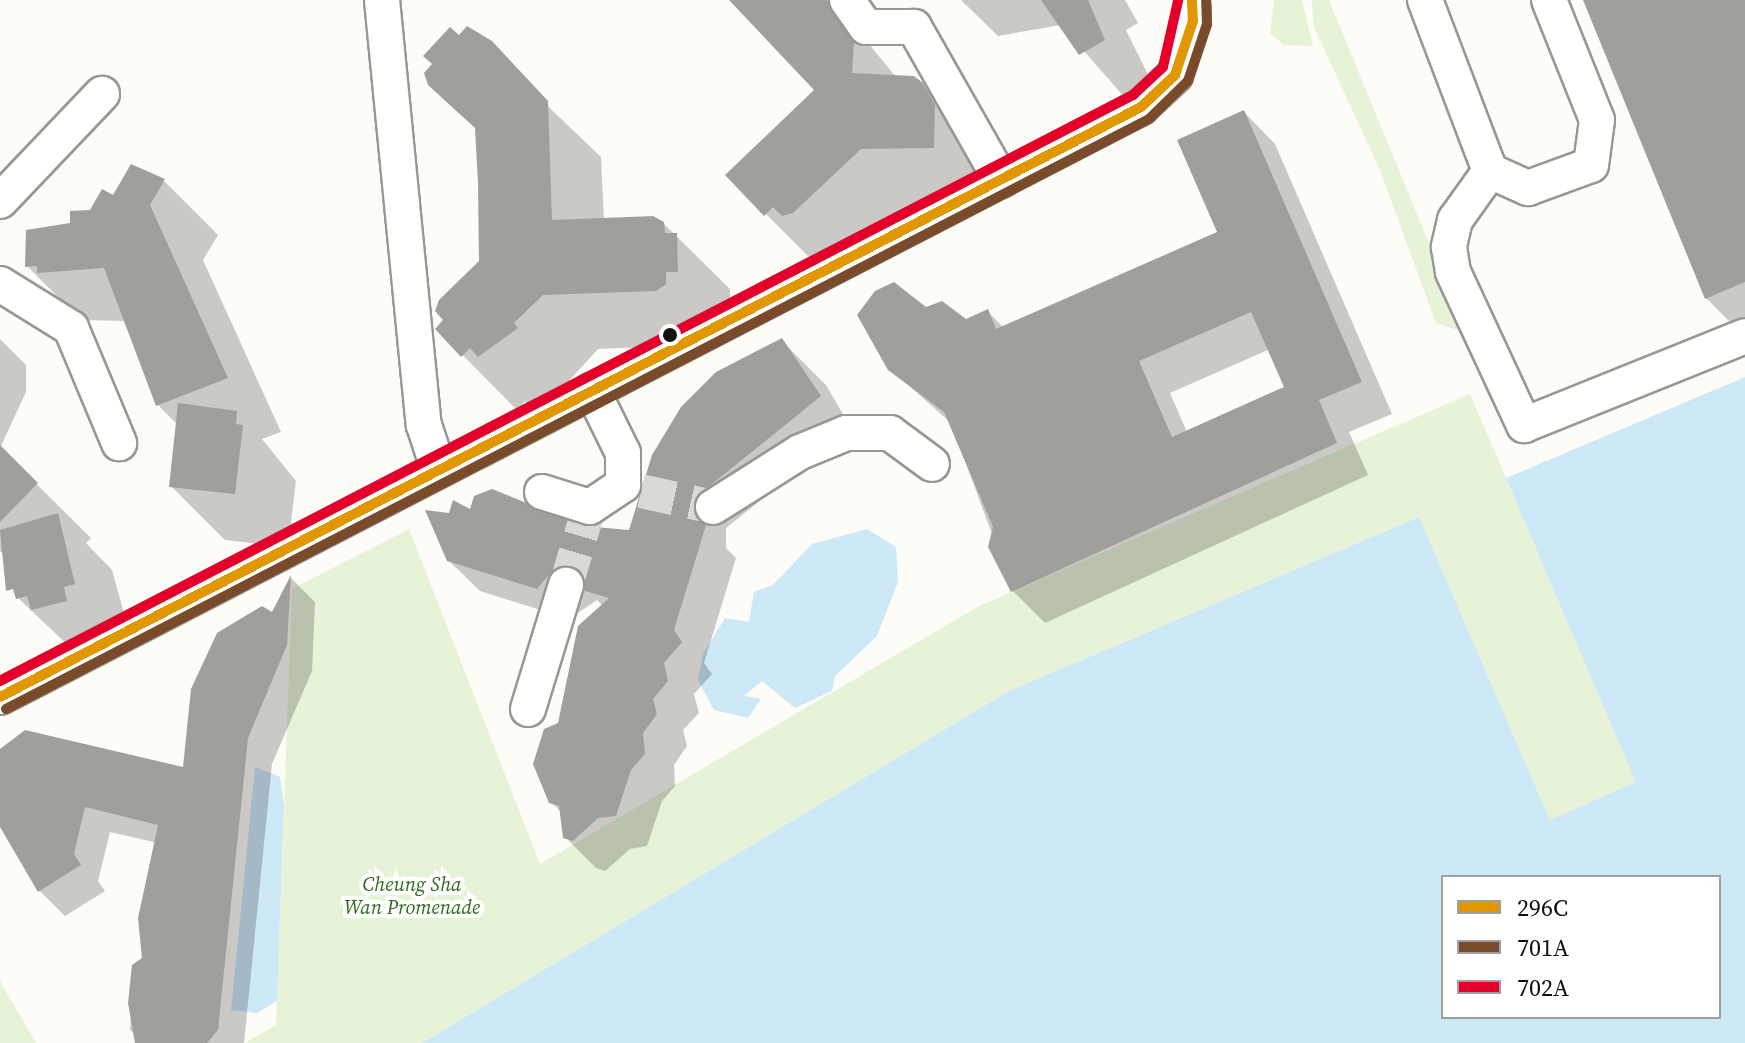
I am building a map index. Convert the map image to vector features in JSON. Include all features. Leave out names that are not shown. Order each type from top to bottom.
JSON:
[{"type":"street","points":[[382,0],[424,425],[438,468]]},
{"type":"street","points":[[847,0],[866,27],[914,27],[1001,180]]},
{"type":"street","points":[[2,691],[1001,180],[1161,91],[1187,49],[1192,0]]},
{"type":"street","points":[[1425,0],[1490,171],[1528,188],[1591,165],[1597,120],[1549,0]]},
{"type":"street","points":[[0,201],[102,94]]},
{"type":"street","points":[[1490,171],[1455,220],[1449,247],[1453,272],[1524,425],[1745,336]]},
{"type":"street","points":[[0,284],[71,328],[119,443]]},
{"type":"street","points":[[542,492],[588,512],[632,488],[623,453],[592,390]]},
{"type":"street","points":[[713,507],[800,452],[846,433],[890,433],[932,464]]},
{"type":"street","points":[[528,709],[566,585]]},
{"type":"green space","points":[[1274,0],[1302,0],[1313,46],[1284,45],[1270,33]]},
{"type":"green space","points":[[1312,0],[1329,0],[1486,382],[1483,384],[1464,332],[1436,323],[1380,170],[1313,25]]},
{"type":"green space","name":"Cheung Sha Wan Promenade","points":[[1470,394],[1637,782],[1550,820],[1419,517],[1009,691],[422,1043],[245,1043],[276,1025],[292,589],[409,529],[540,864],[981,605]]},
{"type":"green space","points":[[0,981],[12,1002],[36,1043],[0,1043]]},
{"type":"water","points":[[1745,377],[1745,1043],[422,1043],[1009,691],[1419,517],[1550,820],[1636,782],[1506,478]]},
{"type":"water","points":[[867,529],[896,547],[898,582],[877,636],[835,676],[832,691],[795,708],[762,681],[744,696],[761,699],[748,718],[714,710],[698,680],[703,654],[725,618],[749,622],[754,592],[773,585],[812,544]]},
{"type":"water","points":[[255,767],[280,777],[284,805],[277,1001],[257,1013],[231,1010]]},
{"type":"building","points":[[729,0],[827,0],[854,42],[852,73],[914,76],[923,83],[935,105],[934,148],[861,149],[793,213],[782,216],[773,207],[764,216],[725,175],[814,90]]},
{"type":"building","points":[[1041,0],[1088,0],[1105,40],[1079,55]]},
{"type":"building","points":[[1583,0],[1745,0],[1745,282],[1705,299]]},
{"type":"building","points":[[467,26],[492,41],[548,101],[552,220],[653,216],[664,222],[665,233],[677,233],[678,272],[666,272],[666,284],[656,291],[543,295],[514,323],[518,328],[478,357],[470,348],[461,357],[435,329],[443,320],[435,311],[439,300],[479,261],[475,128],[428,85],[424,73],[432,64],[423,56],[450,27],[459,35]]},
{"type":"building","points":[[1244,110],[1362,382],[1319,400],[1337,443],[1011,592],[988,547],[993,527],[944,412],[888,370],[857,315],[875,291],[894,282],[926,307],[942,301],[966,319],[988,309],[996,329],[1217,232],[1177,140]],"holes":[[[1251,312],[1284,387],[1172,437],[1139,361]]]},
{"type":"building","points":[[131,164],[165,179],[150,205],[228,378],[156,406],[104,268],[37,273],[37,266],[25,267],[26,230],[70,223],[70,211],[90,210],[102,189],[113,195]]},
{"type":"building","points":[[782,338],[821,396],[696,497],[696,517],[706,525],[674,630],[682,642],[664,663],[668,681],[653,699],[657,714],[643,733],[645,754],[631,770],[616,816],[598,818],[573,841],[563,838],[559,806],[549,803],[533,764],[544,729],[558,723],[578,626],[609,598],[585,591],[581,572],[571,566],[553,570],[537,589],[447,561],[425,510],[449,513],[453,500],[470,509],[474,496],[492,489],[584,526],[629,530],[652,455],[681,407],[716,372]]},
{"type":"building","points":[[178,403],[237,411],[236,424],[243,425],[235,494],[169,487]]},
{"type":"building","points":[[0,445],[38,483],[0,522]]},
{"type":"building","points":[[58,513],[75,584],[64,587],[67,601],[31,610],[27,596],[16,599],[13,589],[6,591],[0,530]]},
{"type":"building","points":[[291,575],[287,645],[248,738],[218,1030],[207,1043],[135,1043],[128,1003],[132,965],[142,958],[138,918],[158,825],[85,807],[74,854],[81,865],[38,892],[0,827],[0,749],[25,730],[183,767],[191,689],[217,633],[262,606],[272,612]]},
{"type":"tunnel","points":[[641,491],[713,507]]},
{"type":"tunnel","points":[[566,585],[586,518]]},
{"type":"transit line","name":"296C","points":[[0,697],[1141,107],[1175,75],[1193,21],[1192,0]]},
{"type":"transit line","name":"701A","points":[[6,709],[1149,119],[1188,81],[1207,24],[1206,0]]},
{"type":"transit line","name":"702A","points":[[0,681],[1133,95],[1163,67],[1178,1]]}]
